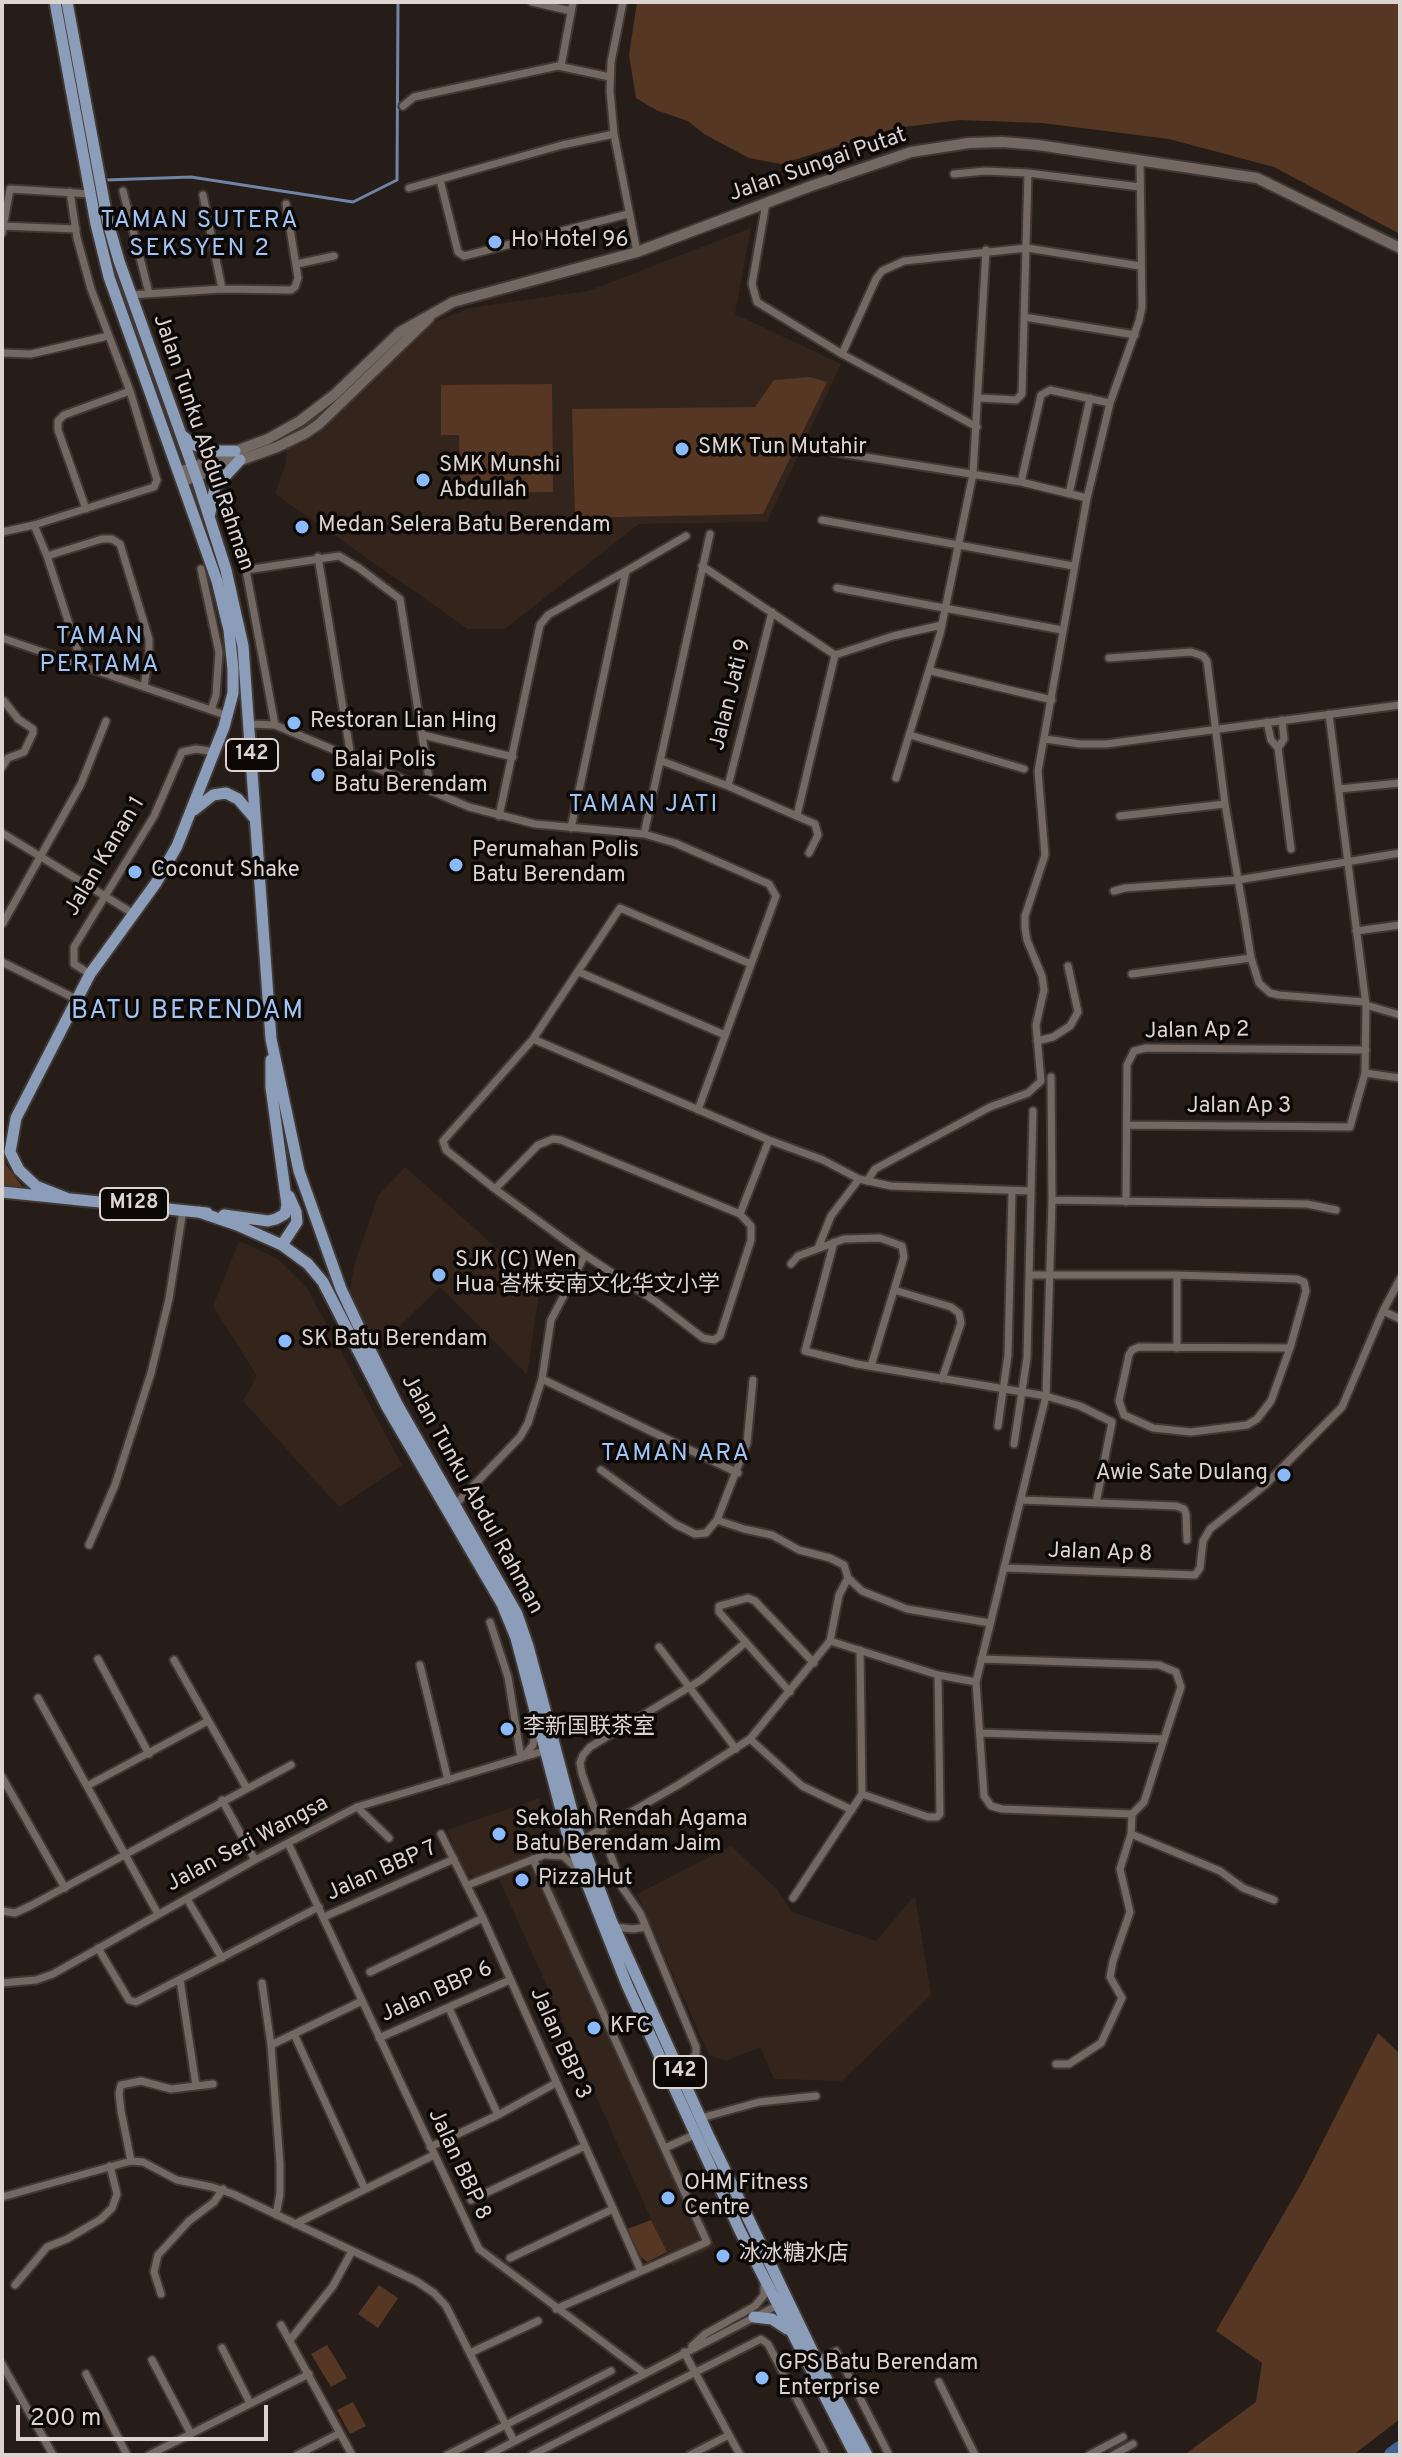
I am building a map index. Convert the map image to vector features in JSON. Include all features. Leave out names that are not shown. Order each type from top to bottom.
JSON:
[{"type":"main road","name":"Jalan Tunku Abdul Rahman","points":[[55,2],[109,277],[182,476],[224,611],[233,669],[233,693],[228,716]]},
{"type":"main road","name":"Jalan Tunku Abdul Rahman","points":[[67,2],[108,223],[130,295],[210,517],[243,646],[271,1039],[299,1171],[341,1289],[397,1404],[500,1581],[521,1623],[567,1833],[587,1888],[694,2135],[776,2305],[855,2455]]},
{"type":"main road","name":"Jalan Sungai Putat","points":[[182,476],[292,441],[319,424],[436,311],[470,296],[637,252],[911,152],[969,143],[1038,145],[1257,178],[1400,248]]},
{"type":"main road","points":[[180,434],[202,449],[238,456],[215,487],[210,517]]},
{"type":"main road","name":"142","points":[[2,1140],[90,974],[134,914],[177,846],[228,716]]},
{"type":"main road","points":[[191,814],[213,795],[226,793],[238,799],[255,819]]},
{"type":"main road","points":[[271,1039],[271,1087],[288,1195],[297,1222],[282,1245]]},
{"type":"main road","points":[[16,1118],[10,1152],[19,1170],[36,1186],[69,1199]]},
{"type":"main road","name":"M128","points":[[2,1192],[199,1212],[282,1245]]},
{"type":"main road","points":[[199,1212],[268,1221],[285,1214],[288,1195]]},
{"type":"main road","name":"Jalan Tunku Abdul Rahman","points":[[282,1245],[308,1264],[323,1282],[387,1407],[502,1604],[580,1841],[614,1927],[817,2361],[867,2455]]},
{"type":"main road","points":[[754,2317],[779,2323],[792,2335]]},
{"type":"street","points":[[532,2],[571,11]]},
{"type":"street","points":[[561,66],[573,2]]},
{"type":"street","points":[[623,2],[610,77],[614,134],[637,252]]},
{"type":"street","points":[[403,106],[414,97],[561,66],[610,77]]},
{"type":"street","points":[[409,188],[562,145],[614,134]]},
{"type":"street","points":[[818,1248],[831,1216],[875,1169],[990,1107],[1028,1093],[1041,1081],[1037,1014],[1044,990],[1025,928],[1025,916],[1045,855],[1038,780],[1087,498],[1110,403],[1142,307],[1140,161]]},
{"type":"street","points":[[954,174],[985,171],[1028,173],[1140,187]]},
{"type":"street","points":[[980,398],[1016,400],[1022,394],[1028,173]]},
{"type":"street","points":[[440,180],[458,252],[464,256],[628,214]]},
{"type":"street","points":[[76,229],[3,230],[10,189],[91,194]]},
{"type":"street","points":[[123,191],[149,293]]},
{"type":"street","points":[[2,532],[86,509],[156,484],[157,477],[130,391],[91,289],[70,192]]},
{"type":"street","points":[[203,195],[222,289]]},
{"type":"street","points":[[766,203],[752,284],[754,299],[760,306],[977,427]]},
{"type":"street","points":[[130,295],[222,289],[291,290],[297,283],[297,264],[286,204]]},
{"type":"street","points":[[842,354],[870,289],[882,271],[904,261],[1027,248],[1140,266]]},
{"type":"street","points":[[896,778],[931,671],[973,474],[980,398],[986,250]]},
{"type":"street","points":[[297,264],[334,256]]},
{"type":"street","points":[[1024,317],[1135,335]]},
{"type":"street","points":[[2,353],[31,354],[130,337]]},
{"type":"street","points":[[1022,394],[1041,395],[1050,390],[1110,403]]},
{"type":"street","points":[[86,509],[58,430],[58,421],[64,415],[130,391]]},
{"type":"street","points":[[1021,482],[1041,395]]},
{"type":"street","points":[[1069,494],[1090,398]]},
{"type":"street","points":[[834,452],[1021,482],[1087,498]]},
{"type":"street","points":[[822,520],[1073,566]]},
{"type":"street","points":[[34,525],[83,667]]},
{"type":"street","points":[[644,834],[710,534]]},
{"type":"street","points":[[499,816],[540,625],[548,615],[686,536]]},
{"type":"street","points":[[47,556],[102,539],[112,539],[120,544],[149,639],[144,687]]},
{"type":"street","points":[[275,725],[246,570],[334,555],[343,558],[400,599],[431,791]]},
{"type":"street","points":[[318,557],[351,757]]},
{"type":"street","points":[[702,566],[835,655]]},
{"type":"street","points":[[201,569],[219,652],[216,695],[211,710]]},
{"type":"street","points":[[571,828],[626,571]]},
{"type":"street","points":[[837,588],[1062,630]]},
{"type":"street","name":"Jalan Jati 9","points":[[728,786],[772,612]]},
{"type":"street","points":[[835,655],[893,636],[942,625]]},
{"type":"street","points":[[2,628],[4,639],[228,716]]},
{"type":"street","points":[[1109,658],[1191,652],[1207,661],[1225,804],[1251,958],[1259,983],[1270,993],[1365,1004],[1400,1015]]},
{"type":"street","points":[[797,815],[835,655]]},
{"type":"street","points":[[931,671],[1052,700]]},
{"type":"street","points":[[2,767],[8,758],[24,752],[33,733],[33,729],[18,719],[4,701]]},
{"type":"street","points":[[1045,739],[1092,745],[1400,705]]},
{"type":"street","points":[[1329,714],[1365,1004],[1365,1073],[1400,1078]]},
{"type":"street","points":[[1278,748],[1284,739],[1282,720]]},
{"type":"street","points":[[3,923],[81,784],[106,721]]},
{"type":"street","points":[[1267,722],[1271,740],[1278,748],[1291,849]]},
{"type":"street","points":[[250,724],[275,725],[431,791],[499,816],[571,828],[644,834],[675,843],[769,884],[776,896],[698,1110]]},
{"type":"street","points":[[423,735],[513,757]]},
{"type":"street","points":[[910,735],[1024,769]]},
{"type":"street","name":"Jalan Kanan 1","points":[[90,974],[74,964],[73,952],[154,816],[182,752],[196,749],[215,752]]},
{"type":"street","points":[[662,761],[815,824],[818,835],[809,853]]},
{"type":"street","points":[[1339,789],[1400,783]]},
{"type":"street","points":[[1120,816],[1225,804]]},
{"type":"street","points":[[2,833],[134,914]]},
{"type":"street","points":[[1114,891],[1238,880],[1400,853]]},
{"type":"street","points":[[495,1189],[538,1145],[553,1139],[740,1214],[751,1226],[751,1240],[722,1331],[714,1340],[703,1338],[495,1189],[446,1150],[443,1141],[533,1039],[620,908],[751,964]]},
{"type":"street","points":[[1356,931],[1400,925]]},
{"type":"street","points":[[1132,974],[1251,958]]},
{"type":"street","points":[[2,962],[76,999]]},
{"type":"street","points":[[1037,1041],[1053,1037],[1070,1026],[1078,1012],[1068,966]]},
{"type":"street","points":[[579,972],[725,1035]]},
{"type":"street","points":[[533,1039],[823,1160],[863,1180],[891,1186],[1031,1191]]},
{"type":"street","name":"Jalan Ap 2","points":[[1126,1202],[1127,1065],[1130,1055],[1139,1049],[1366,1050]]},
{"type":"street","name":"Jalan Ap 3","points":[[1127,1125],[1350,1127],[1365,1073]]},
{"type":"street","points":[[981,1659],[1159,1665],[1176,1672],[1181,1687],[1144,1802],[1137,1812],[1002,1809],[991,1806],[983,1790],[976,1682],[981,1659],[990,1623],[1005,1568],[1046,1396],[1052,1200],[1051,1077]]},
{"type":"street","points":[[1014,1444],[1027,1358],[1033,1111]]},
{"type":"street","points":[[740,1214],[769,1140]]},
{"type":"street","points":[[998,1426],[1008,1355],[1012,1191]]},
{"type":"street","points":[[1052,1200],[1307,1204],[1336,1210]]},
{"type":"street","points":[[89,1545],[115,1485],[151,1373],[169,1299],[183,1210]]},
{"type":"street","points":[[791,1264],[798,1256],[834,1242],[865,1237],[889,1240],[902,1246],[904,1257],[871,1366]]},
{"type":"street","points":[[834,1242],[805,1351],[871,1366],[1046,1396],[1080,1406],[1112,1422],[1096,1503]]},
{"type":"street","points":[[454,1506],[520,1437],[534,1410],[551,1320],[585,1255]]},
{"type":"street","points":[[1029,1275],[1177,1275],[1301,1280],[1306,1291],[1290,1348],[1271,1401],[1257,1419],[1247,1425],[1191,1432],[1153,1428],[1124,1415],[1119,1401],[1132,1350],[1139,1347],[1290,1348]]},
{"type":"street","points":[[1177,1275],[1177,1348]]},
{"type":"street","points":[[1400,1279],[1383,1311],[1400,1319]]},
{"type":"street","points":[[894,1290],[951,1307],[959,1313],[961,1323],[942,1379]]},
{"type":"street","name":"Jalan Ap 8","points":[[1005,1568],[1195,1575],[1200,1568],[1203,1541],[1210,1529],[1265,1485],[1336,1416],[1383,1311]]},
{"type":"street","points":[[542,1379],[738,1473]]},
{"type":"street","points":[[601,1470],[675,1524],[695,1534],[706,1533],[717,1520],[738,1473],[747,1443],[753,1380]]},
{"type":"street","points":[[1021,1500],[1181,1507],[1186,1514],[1187,1540]]},
{"type":"street","points":[[717,1520],[772,1535],[799,1550],[839,1561],[844,1565],[848,1578],[862,1591],[907,1609],[990,1623]]},
{"type":"street","points":[[576,1859],[575,1848],[580,1841],[750,1739],[830,1641],[839,1595],[848,1578]]},
{"type":"street","points":[[790,1692],[719,1612],[721,1604],[748,1598],[755,1601],[814,1663]]},
{"type":"street","points":[[490,1622],[504,1661],[521,1758]]},
{"type":"street","points":[[830,1641],[938,1675],[976,1682]]},
{"type":"street","points":[[681,2075],[696,2054],[696,2047],[640,1913],[622,1887],[580,1763],[590,1747],[689,1688],[746,1642]]},
{"type":"street","points":[[659,1647],[736,1749]]},
{"type":"street","points":[[793,1898],[862,1794],[860,1650]]},
{"type":"street","points":[[504,1661],[522,1658]]},
{"type":"street","points":[[98,1659],[149,1754]]},
{"type":"street","points":[[174,1660],[246,1787]]},
{"type":"street","points":[[420,1665],[448,1780]]},
{"type":"street","points":[[862,1794],[928,1817],[940,1814],[938,1675]]},
{"type":"street","points":[[521,1758],[529,1751],[534,1739],[529,1692]]},
{"type":"street","points":[[38,1698],[158,1914]]},
{"type":"street","points":[[87,1786],[208,1721]]},
{"type":"street","points":[[980,1733],[1164,1739]]},
{"type":"street","points":[[750,1739],[802,1786],[852,1810]]},
{"type":"street","name":"Jalan Seri Wangsa","points":[[2,1983],[36,1980],[53,1974],[255,1860],[357,1807],[549,1750]]},
{"type":"street","points":[[2,1911],[15,1913],[65,1888],[291,1765]]},
{"type":"street","points":[[2,1777],[65,1888]]},
{"type":"street","points":[[222,1800],[255,1860]]},
{"type":"street","points":[[357,1807],[389,1838]]},
{"type":"street","points":[[1056,2064],[1069,2064],[1101,2043],[1122,1998],[1110,1977],[1130,1912],[1120,1869],[1131,1834],[1132,1814]]},
{"type":"street","points":[[468,1885],[544,1855],[560,1845],[567,1833]]},
{"type":"street","name":"Jalan BBP 3","points":[[441,1834],[468,1885],[641,2271]]},
{"type":"street","points":[[1131,1834],[1220,1871],[1243,1888],[1274,1900]]},
{"type":"street","name":"Jalan BBP 8","points":[[288,1843],[479,2249],[644,2373]]},
{"type":"street","points":[[544,1855],[556,1855],[568,1860],[587,1888]]},
{"type":"street","name":"Jalan BBP 7","points":[[324,1917],[454,1859]]},
{"type":"street","points":[[533,1859],[707,2242],[556,2309]]},
{"type":"street","points":[[187,1899],[222,1958]]},
{"type":"street","points":[[98,1948],[131,2002],[141,2001],[319,1907]]},
{"type":"street","points":[[370,1972],[483,1918]]},
{"type":"street","points":[[614,1927],[646,1927]]},
{"type":"street","points":[[180,1980],[196,2086]]},
{"type":"street","name":"Jalan BBP 6","points":[[379,2038],[510,1980]]},
{"type":"street","points":[[262,1983],[271,2045],[280,2164],[276,2215]]},
{"type":"street","points":[[271,2045],[362,2001]]},
{"type":"street","points":[[449,2008],[498,2115]]},
{"type":"street","points":[[294,2034],[365,2189]]},
{"type":"street","points":[[131,2161],[120,2102],[121,2085],[141,2081],[165,2089],[213,2084]]},
{"type":"street","points":[[295,2224],[365,2189],[556,2083]]},
{"type":"street","points":[[701,2118],[759,2102],[816,2096]]},
{"type":"street","points":[[665,2148],[694,2135]]},
{"type":"street","points":[[471,2200],[585,2146]]},
{"type":"street","points":[[2,2197],[131,2161],[143,2162],[177,2180],[223,2189],[416,2281],[434,2293],[446,2306],[514,2441]]},
{"type":"street","points":[[15,2285],[47,2247],[101,2219],[112,2208],[117,2194],[110,2166]]},
{"type":"street","points":[[161,2294],[154,2272],[158,2255],[189,2221],[214,2202],[223,2189]]},
{"type":"street","points":[[510,2258],[613,2209]]},
{"type":"street","points":[[290,2340],[333,2286],[352,2251]]},
{"type":"street","points":[[684,2352],[705,2334],[755,2306],[764,2295],[764,2279]]},
{"type":"street","points":[[488,2455],[789,2299]]},
{"type":"street","points":[[470,2353],[538,2321]]},
{"type":"street","points":[[281,2325],[352,2455]]},
{"type":"street","points":[[532,2455],[756,2340],[764,2341],[826,2455]]},
{"type":"street","points":[[222,2348],[250,2403]]},
{"type":"street","points":[[817,2361],[836,2351],[889,2455]]},
{"type":"street","points":[[684,2352],[740,2455]]},
{"type":"street","points":[[152,2360],[191,2434]]},
{"type":"street","points":[[2,2364],[53,2455]]},
{"type":"street","points":[[447,2455],[611,2371]]},
{"type":"street","points":[[86,2374],[127,2455]]},
{"type":"street","points":[[149,2455],[167,2451],[191,2434],[309,2374]]},
{"type":"street","points":[[939,2382],[975,2455]]},
{"type":"street","points":[[297,2455],[340,2433]]},
{"type":"street","points":[[690,2455],[729,2435]]},
{"type":"street","points":[[1089,2455],[1123,2437]]},
{"type":"street","points":[[1113,2455],[1133,2444]]},
{"type":"shaded area","points":[[637,2],[1400,2],[1400,234],[1274,167],[1169,139],[1042,123],[960,120],[896,128],[781,164],[749,158],[704,134],[688,121],[656,110],[636,98],[629,55]]},
{"type":"shaded area","points":[[751,228],[735,314],[841,364],[767,522],[639,524],[505,629],[468,629],[275,494],[287,450],[313,438],[435,322],[469,308],[588,291]]},
{"type":"shaded area","points":[[810,377],[827,382],[763,514],[575,518],[572,409],[755,407],[774,380]]},
{"type":"shaded area","points":[[552,384],[553,492],[460,493],[459,435],[441,435],[441,385]]},
{"type":"shaded area","points":[[3,1149],[6,1165],[26,1191],[2,1188]]},
{"type":"shaded area","name":"SJK (C) Wen Hua 峇株安南文化华文小学","points":[[405,1167],[540,1286],[527,1375],[440,1287],[374,1351],[350,1290],[355,1263],[378,1196]]},
{"type":"shaded area","name":"SK Batu Berendam","points":[[239,1241],[278,1259],[307,1288],[402,1465],[339,1507],[243,1401],[257,1376],[213,1306]]},
{"type":"shaded area","name":"Sekolah Rendah Agama Batu Berendam Jaim","points":[[539,1798],[551,1838],[548,1847],[477,1877],[465,1873],[447,1830]]},
{"type":"shaded area","points":[[731,1846],[777,1889],[792,1912],[876,1941],[915,1895],[931,1995],[842,2081],[774,2079],[760,2047],[726,2061],[709,2055],[637,1894]]},
{"type":"shaded area","points":[[542,1860],[716,2247],[672,2266],[499,1879]]},
{"type":"shaded area","points":[[1378,2033],[1400,2054],[1400,2419],[1353,2455],[1184,2455],[1256,2402],[1262,2363],[1216,2331],[1301,2184]]},
{"type":"shaded area","points":[[651,2220],[667,2252],[647,2262],[641,2257],[627,2229]]},
{"type":"shaded area","points":[[379,2285],[398,2298],[378,2328],[358,2314]]},
{"type":"shaded area","points":[[327,2345],[347,2378],[331,2387],[311,2354]]},
{"type":"shaded area","points":[[353,2402],[366,2426],[350,2434],[337,2410]]},
{"type":"waterway","points":[[106,180],[191,177],[353,202],[397,180],[398,2]]},
{"type":"waterway","points":[[1392,2455],[1400,2449]]},
{"type":"place","name":"Ho Hotel 96","points":[[495,242]]},
{"type":"place","name":"SMK Tun Mutahir","points":[[682,449]]},
{"type":"place","name":"SMK Munshi Abdullah","points":[[423,480]]},
{"type":"place","name":"Medan Selera Batu Berendam","points":[[302,527]]},
{"type":"place","name":"Restoran Lian Hing","points":[[294,723]]},
{"type":"place","name":"Balai Polis Batu Berendam","points":[[318,775]]},
{"type":"place","name":"Perumahan Polis Batu Berendam","points":[[456,865]]},
{"type":"place","name":"Coconut Shake","points":[[135,872]]},
{"type":"place","name":"SJK (C) Wen Hua 峇株安南文化华文小学","points":[[439,1275]]},
{"type":"place","name":"SK Batu Berendam","points":[[285,1341]]},
{"type":"place","name":"Awie Sate Dulang","points":[[1284,1475]]},
{"type":"place","name":"李新国联茶室","points":[[507,1729]]},
{"type":"place","name":"Sekolah Rendah Agama Batu Berendam Jaim","points":[[499,1834]]},
{"type":"place","name":"Pizza Hut","points":[[522,1880]]},
{"type":"place","name":"KFC","points":[[594,2028]]},
{"type":"place","name":"OHM Fitness Centre","points":[[668,2198]]},
{"type":"place","name":"冰冰糖水店","points":[[723,2256]]},
{"type":"place","name":"GPS Batu Berendam Enterprise","points":[[762,2378]]},
{"type":"district","name":"TAMAN SUTERA SEKSYEN 2","points":[[200,236]]},
{"type":"district","name":"TAMAN PERTAMA","points":[[100,652]]},
{"type":"district","name":"TAMAN JATI","points":[[644,806]]},
{"type":"district","name":"BATU BERENDAM","points":[[188,1013]]},
{"type":"district","name":"TAMAN ARA","points":[[676,1455]]}]
